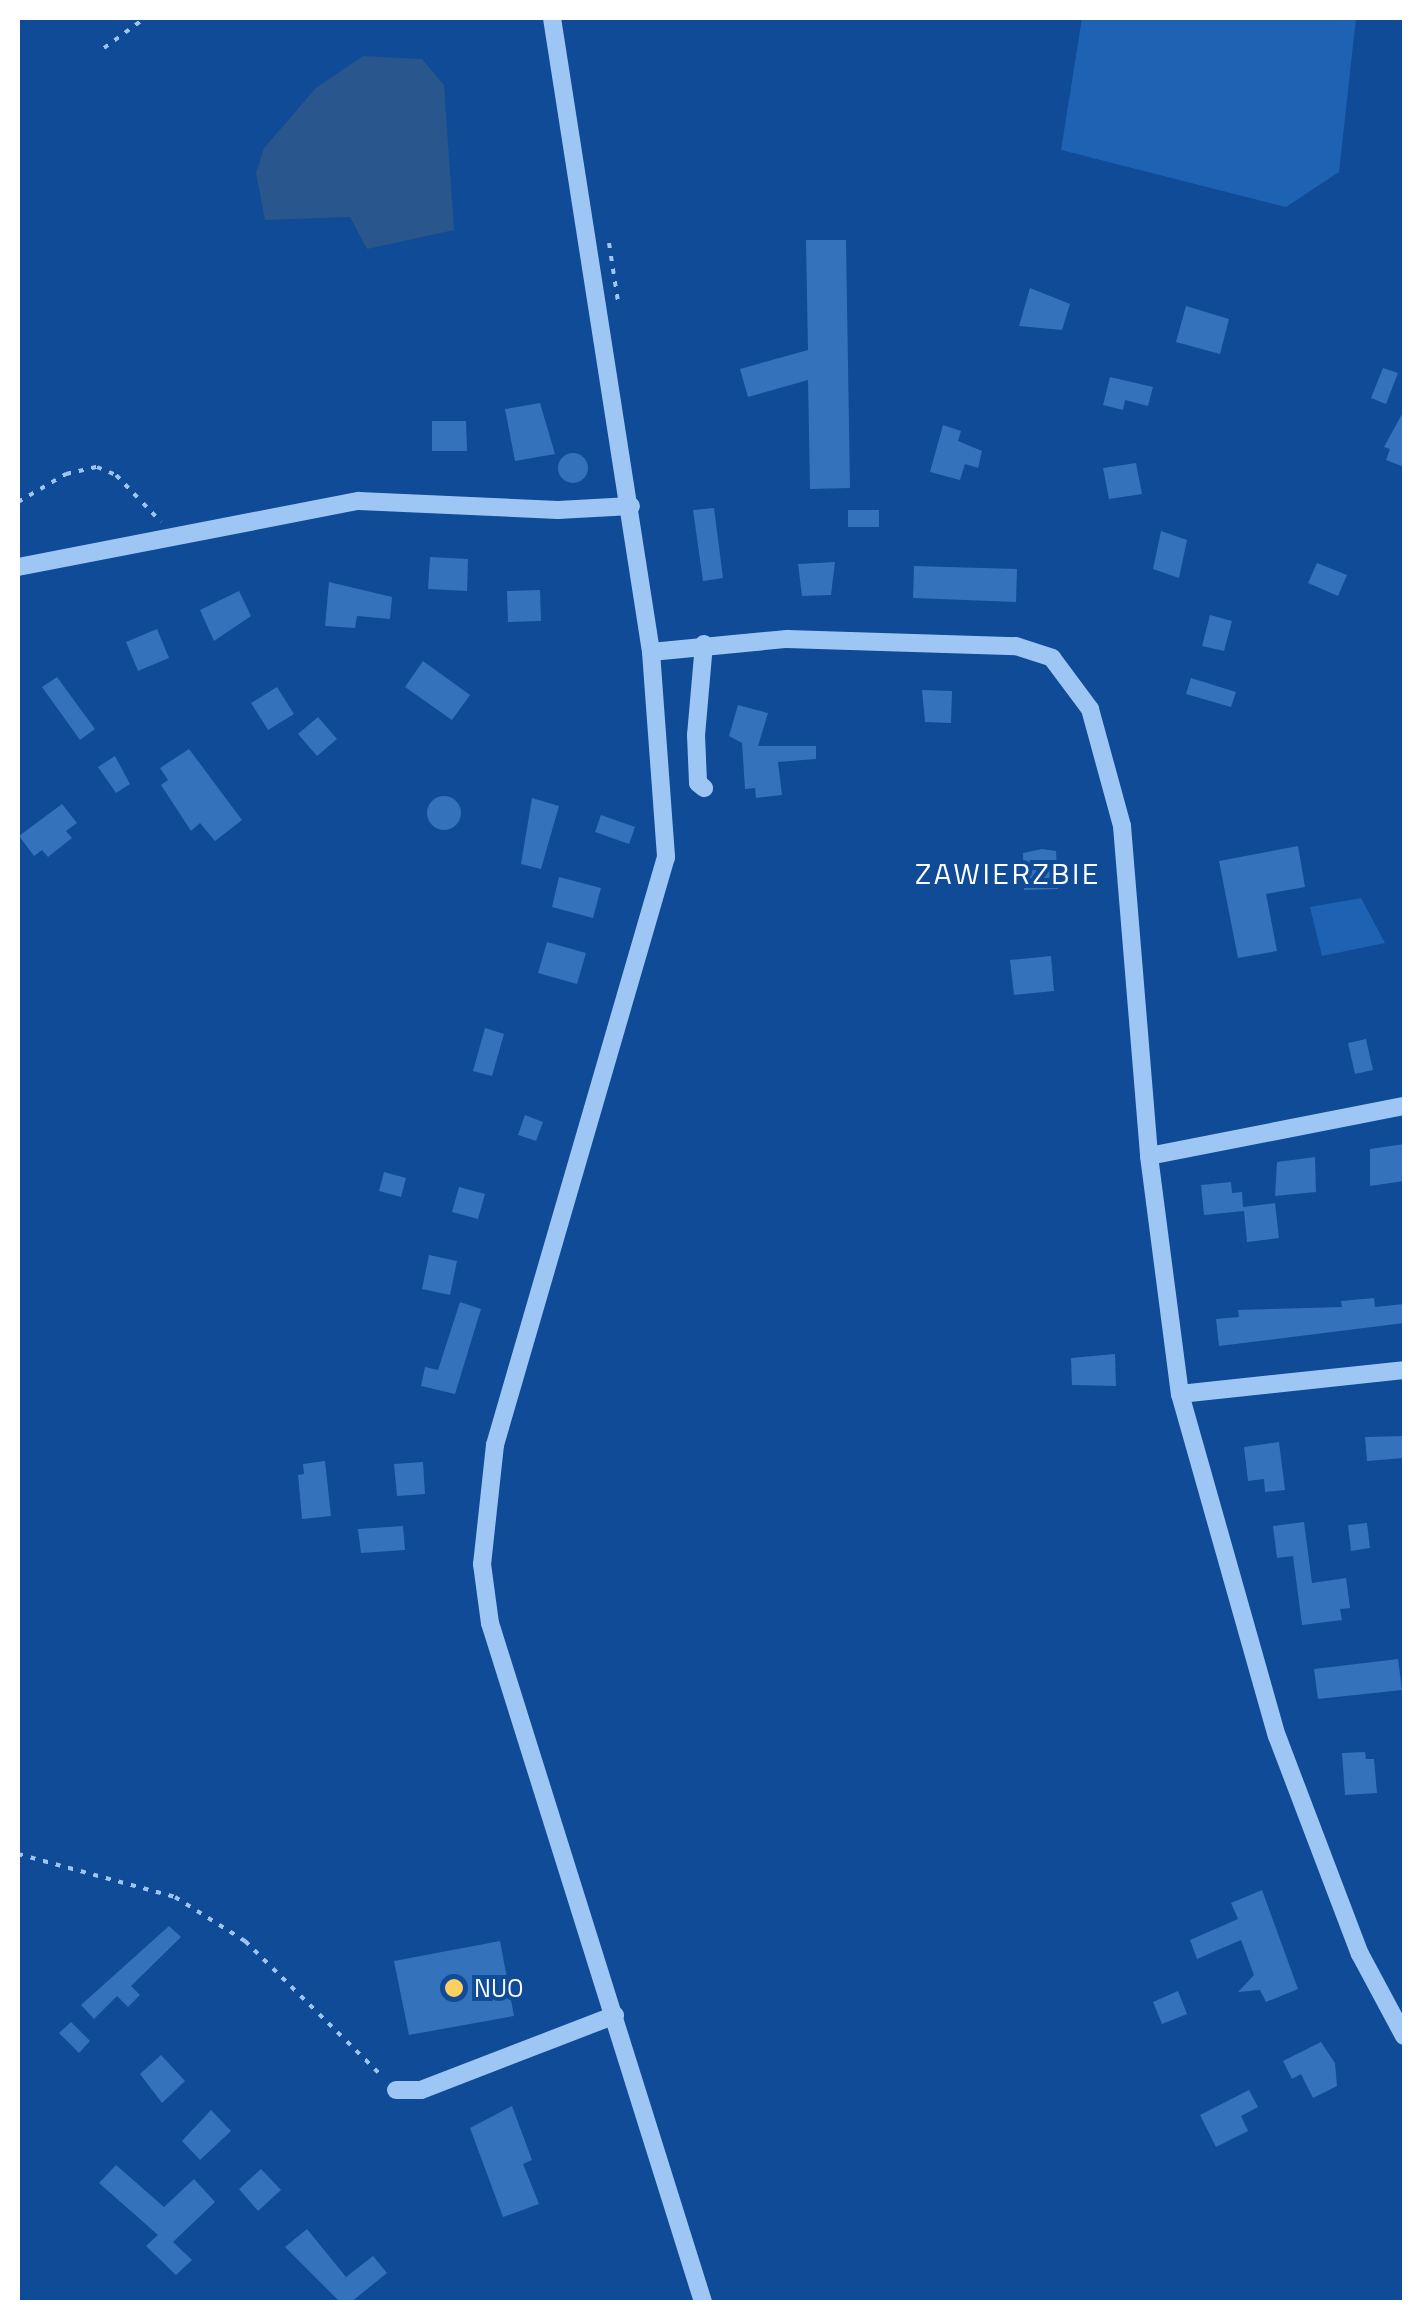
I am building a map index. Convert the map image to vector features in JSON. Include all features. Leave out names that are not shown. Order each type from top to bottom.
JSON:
[{"type":"street","points":[[552,18],[652,652],[666,857],[495,1445],[482,1564],[490,1622],[703,2302]]},
{"type":"street","points":[[18,567],[359,500],[558,510],[631,506]]},
{"type":"street","points":[[652,652],[788,638],[980,643],[1043,652],[1071,677],[1104,744],[1122,826],[1149,1156],[1180,1394],[1284,1753],[1360,1954],[1404,2036]]},
{"type":"street","points":[[704,644],[696,735],[698,783],[704,788]]},
{"type":"street","points":[[1149,1156],[1404,1106]]},
{"type":"street","points":[[1180,1394],[1404,1370]]},
{"type":"street","points":[[396,2090],[421,2090],[615,2015]]},
{"type":"path","points":[[104,48],[144,18]]},
{"type":"path","points":[[18,502],[66,474],[97,467],[116,475],[176,534]]},
{"type":"path","points":[[18,1854],[175,1897],[245,1941],[396,2090]]},
{"type":"shaded area","points":[[1082,18],[1356,18],[1339,172],[1286,207],[1061,150]]},
{"type":"shaded area","points":[[363,56],[422,59],[444,85],[454,230],[367,249],[350,217],[265,220],[256,173],[264,148],[316,88]]},
{"type":"shaded area","points":[[1361,898],[1385,943],[1322,956],[1310,907]]},
{"type":"building","points":[[806,240],[846,240],[850,488],[810,489],[808,380],[748,397],[740,369],[808,350]]},
{"type":"building","points":[[1030,288],[1070,304],[1062,330],[1019,326]]},
{"type":"building","points":[[1186,306],[1229,319],[1220,354],[1176,342]]},
{"type":"building","points":[[1383,368],[1398,373],[1386,404],[1371,398]]},
{"type":"building","points":[[1110,377],[1153,387],[1148,406],[1125,400],[1123,410],[1103,405]]},
{"type":"building","points":[[540,403],[555,454],[515,461],[505,409]]},
{"type":"building","points":[[1402,414],[1404,467],[1386,460],[1390,449],[1384,447]]},
{"type":"building","points":[[432,421],[466,421],[467,451],[432,451]]},
{"type":"building","points":[[943,425],[961,431],[958,441],[982,451],[978,468],[965,464],[960,480],[930,472]]},
{"type":"building","points":[[573,453],[584,457],[588,468],[584,479],[573,483],[562,479],[558,468],[562,457]]},
{"type":"building","points":[[1136,463],[1142,494],[1109,499],[1103,468]]},
{"type":"building","points":[[714,508],[723,578],[703,581],[693,510]]},
{"type":"building","points":[[848,510],[879,510],[879,527],[848,527]]},
{"type":"building","points":[[1161,531],[1187,540],[1179,578],[1153,569]]},
{"type":"building","points":[[430,557],[468,559],[467,591],[428,589]]},
{"type":"building","points":[[835,562],[831,595],[802,596],[798,564]]},
{"type":"building","points":[[1317,563],[1347,575],[1338,596],[1308,583]]},
{"type":"building","points":[[914,566],[1017,569],[1016,602],[913,598]]},
{"type":"building","points":[[329,582],[392,597],[390,619],[357,616],[355,628],[325,626]]},
{"type":"building","points":[[540,590],[541,621],[508,622],[507,591]]},
{"type":"building","points":[[239,591],[251,616],[214,641],[200,610]]},
{"type":"building","points":[[1210,615],[1232,621],[1224,651],[1202,646]]},
{"type":"building","points":[[157,629],[169,658],[138,671],[126,642]]},
{"type":"building","points":[[423,661],[470,695],[452,720],[405,687]]},
{"type":"building","points":[[57,677],[95,729],[80,740],[42,687]]},
{"type":"building","points":[[1191,678],[1236,692],[1231,707],[1186,694]]},
{"type":"building","points":[[277,687],[294,714],[268,730],[251,703]]},
{"type":"building","points":[[922,690],[952,691],[951,723],[925,722]]},
{"type":"building","points":[[738,705],[768,713],[758,746],[816,746],[816,759],[778,762],[782,795],[756,798],[755,788],[745,789],[742,743],[729,736]]},
{"type":"building","points":[[318,717],[337,739],[317,756],[298,734]]},
{"type":"building","points":[[189,749],[242,820],[215,841],[200,823],[191,831],[161,785],[168,780],[160,768]]},
{"type":"building","points":[[115,756],[130,784],[116,793],[98,767]]},
{"type":"building","points":[[444,796],[456,801],[461,813],[456,825],[444,830],[432,825],[427,813],[432,801]]},
{"type":"building","points":[[532,798],[559,806],[541,869],[521,864]]},
{"type":"building","points":[[62,804],[77,823],[66,831],[72,838],[48,857],[42,850],[34,856],[19,836]]},
{"type":"building","points":[[601,815],[635,827],[629,844],[595,832]]},
{"type":"building","points":[[1298,846],[1305,887],[1266,894],[1277,951],[1238,958],[1219,861]]},
{"type":"building","points":[[1056,851],[1058,889],[1024,890],[1023,853]]},
{"type":"building","points":[[559,877],[601,888],[593,918],[552,907]]},
{"type":"building","points":[[547,942],[586,953],[577,984],[538,973]]},
{"type":"building","points":[[1051,956],[1054,991],[1014,995],[1010,960]]},
{"type":"building","points":[[485,1028],[504,1034],[492,1076],[473,1071]]},
{"type":"building","points":[[1366,1039],[1373,1070],[1355,1074],[1348,1043]]},
{"type":"building","points":[[525,1115],[543,1122],[536,1141],[518,1135]]},
{"type":"building","points":[[1404,1144],[1404,1181],[1370,1186],[1370,1149]]},
{"type":"building","points":[[1315,1157],[1316,1192],[1275,1196],[1277,1162]]},
{"type":"building","points":[[384,1172],[406,1178],[401,1197],[379,1191]]},
{"type":"building","points":[[1231,1182],[1232,1193],[1242,1192],[1243,1207],[1275,1203],[1279,1238],[1247,1242],[1244,1211],[1204,1215],[1201,1185]]},
{"type":"building","points":[[459,1187],[485,1194],[478,1219],[452,1212]]},
{"type":"building","points":[[429,1255],[457,1261],[450,1295],[422,1289]]},
{"type":"building","points":[[1374,1298],[1375,1307],[1404,1304],[1404,1323],[1219,1346],[1216,1319],[1239,1317],[1238,1310],[1342,1307],[1341,1301]]},
{"type":"building","points":[[460,1302],[481,1309],[455,1394],[421,1386],[425,1367],[438,1370]]},
{"type":"building","points":[[1115,1354],[1116,1386],[1072,1385],[1071,1358]]},
{"type":"building","points":[[1404,1436],[1404,1458],[1367,1461],[1365,1437]]},
{"type":"building","points":[[1279,1442],[1285,1490],[1265,1492],[1264,1479],[1248,1481],[1244,1447]]},
{"type":"building","points":[[325,1461],[331,1516],[302,1519],[298,1475],[304,1474],[303,1464]]},
{"type":"building","points":[[423,1462],[425,1494],[397,1496],[394,1464]]},
{"type":"building","points":[[1304,1522],[1312,1583],[1346,1578],[1350,1608],[1340,1609],[1342,1620],[1302,1625],[1293,1556],[1277,1558],[1273,1526]]},
{"type":"building","points":[[1367,1523],[1370,1548],[1351,1551],[1348,1525]]},
{"type":"building","points":[[403,1526],[405,1550],[361,1553],[358,1529]]},
{"type":"building","points":[[1398,1659],[1402,1690],[1318,1699],[1314,1669]]},
{"type":"building","points":[[1365,1752],[1366,1759],[1374,1759],[1377,1793],[1345,1795],[1342,1753]]},
{"type":"building","points":[[1262,1890],[1298,1989],[1266,2002],[1260,1990],[1238,1992],[1254,1975],[1241,1940],[1197,1959],[1190,1940],[1238,1919],[1231,1903]]},
{"type":"building","points":[[169,1926],[181,1937],[131,1986],[140,1995],[128,2007],[117,1996],[94,2019],[81,2005]]},
{"type":"building","name":"NUO","points":[[500,1941],[514,2016],[409,2035],[394,1961]]},
{"type":"building","points":[[1178,1991],[1187,2014],[1162,2024],[1153,2002]]},
{"type":"building","points":[[71,2022],[90,2041],[79,2053],[59,2033]]},
{"type":"building","points":[[1321,2042],[1335,2063],[1337,2086],[1313,2098],[1301,2074],[1292,2079],[1283,2061]]},
{"type":"building","points":[[161,2055],[185,2081],[162,2103],[140,2074]]},
{"type":"building","points":[[1249,2090],[1258,2107],[1241,2116],[1248,2131],[1216,2147],[1200,2115]]},
{"type":"building","points":[[512,2106],[532,2160],[523,2164],[539,2204],[503,2217],[470,2128]]},
{"type":"building","points":[[211,2110],[231,2131],[200,2160],[182,2141]]},
{"type":"building","points":[[116,2165],[164,2207],[194,2179],[215,2202],[173,2242],[192,2260],[176,2275],[146,2246],[158,2235],[99,2183]]},
{"type":"building","points":[[261,2169],[281,2190],[258,2211],[239,2189]]},
{"type":"building","points":[[307,2229],[346,2277],[373,2256],[387,2273],[351,2302],[340,2302],[285,2247]]},
{"type":"place","name":"NUO","points":[[454,1988]]},
{"type":"district","name":"ZAWIERZBIE","points":[[1008,873]]}]
